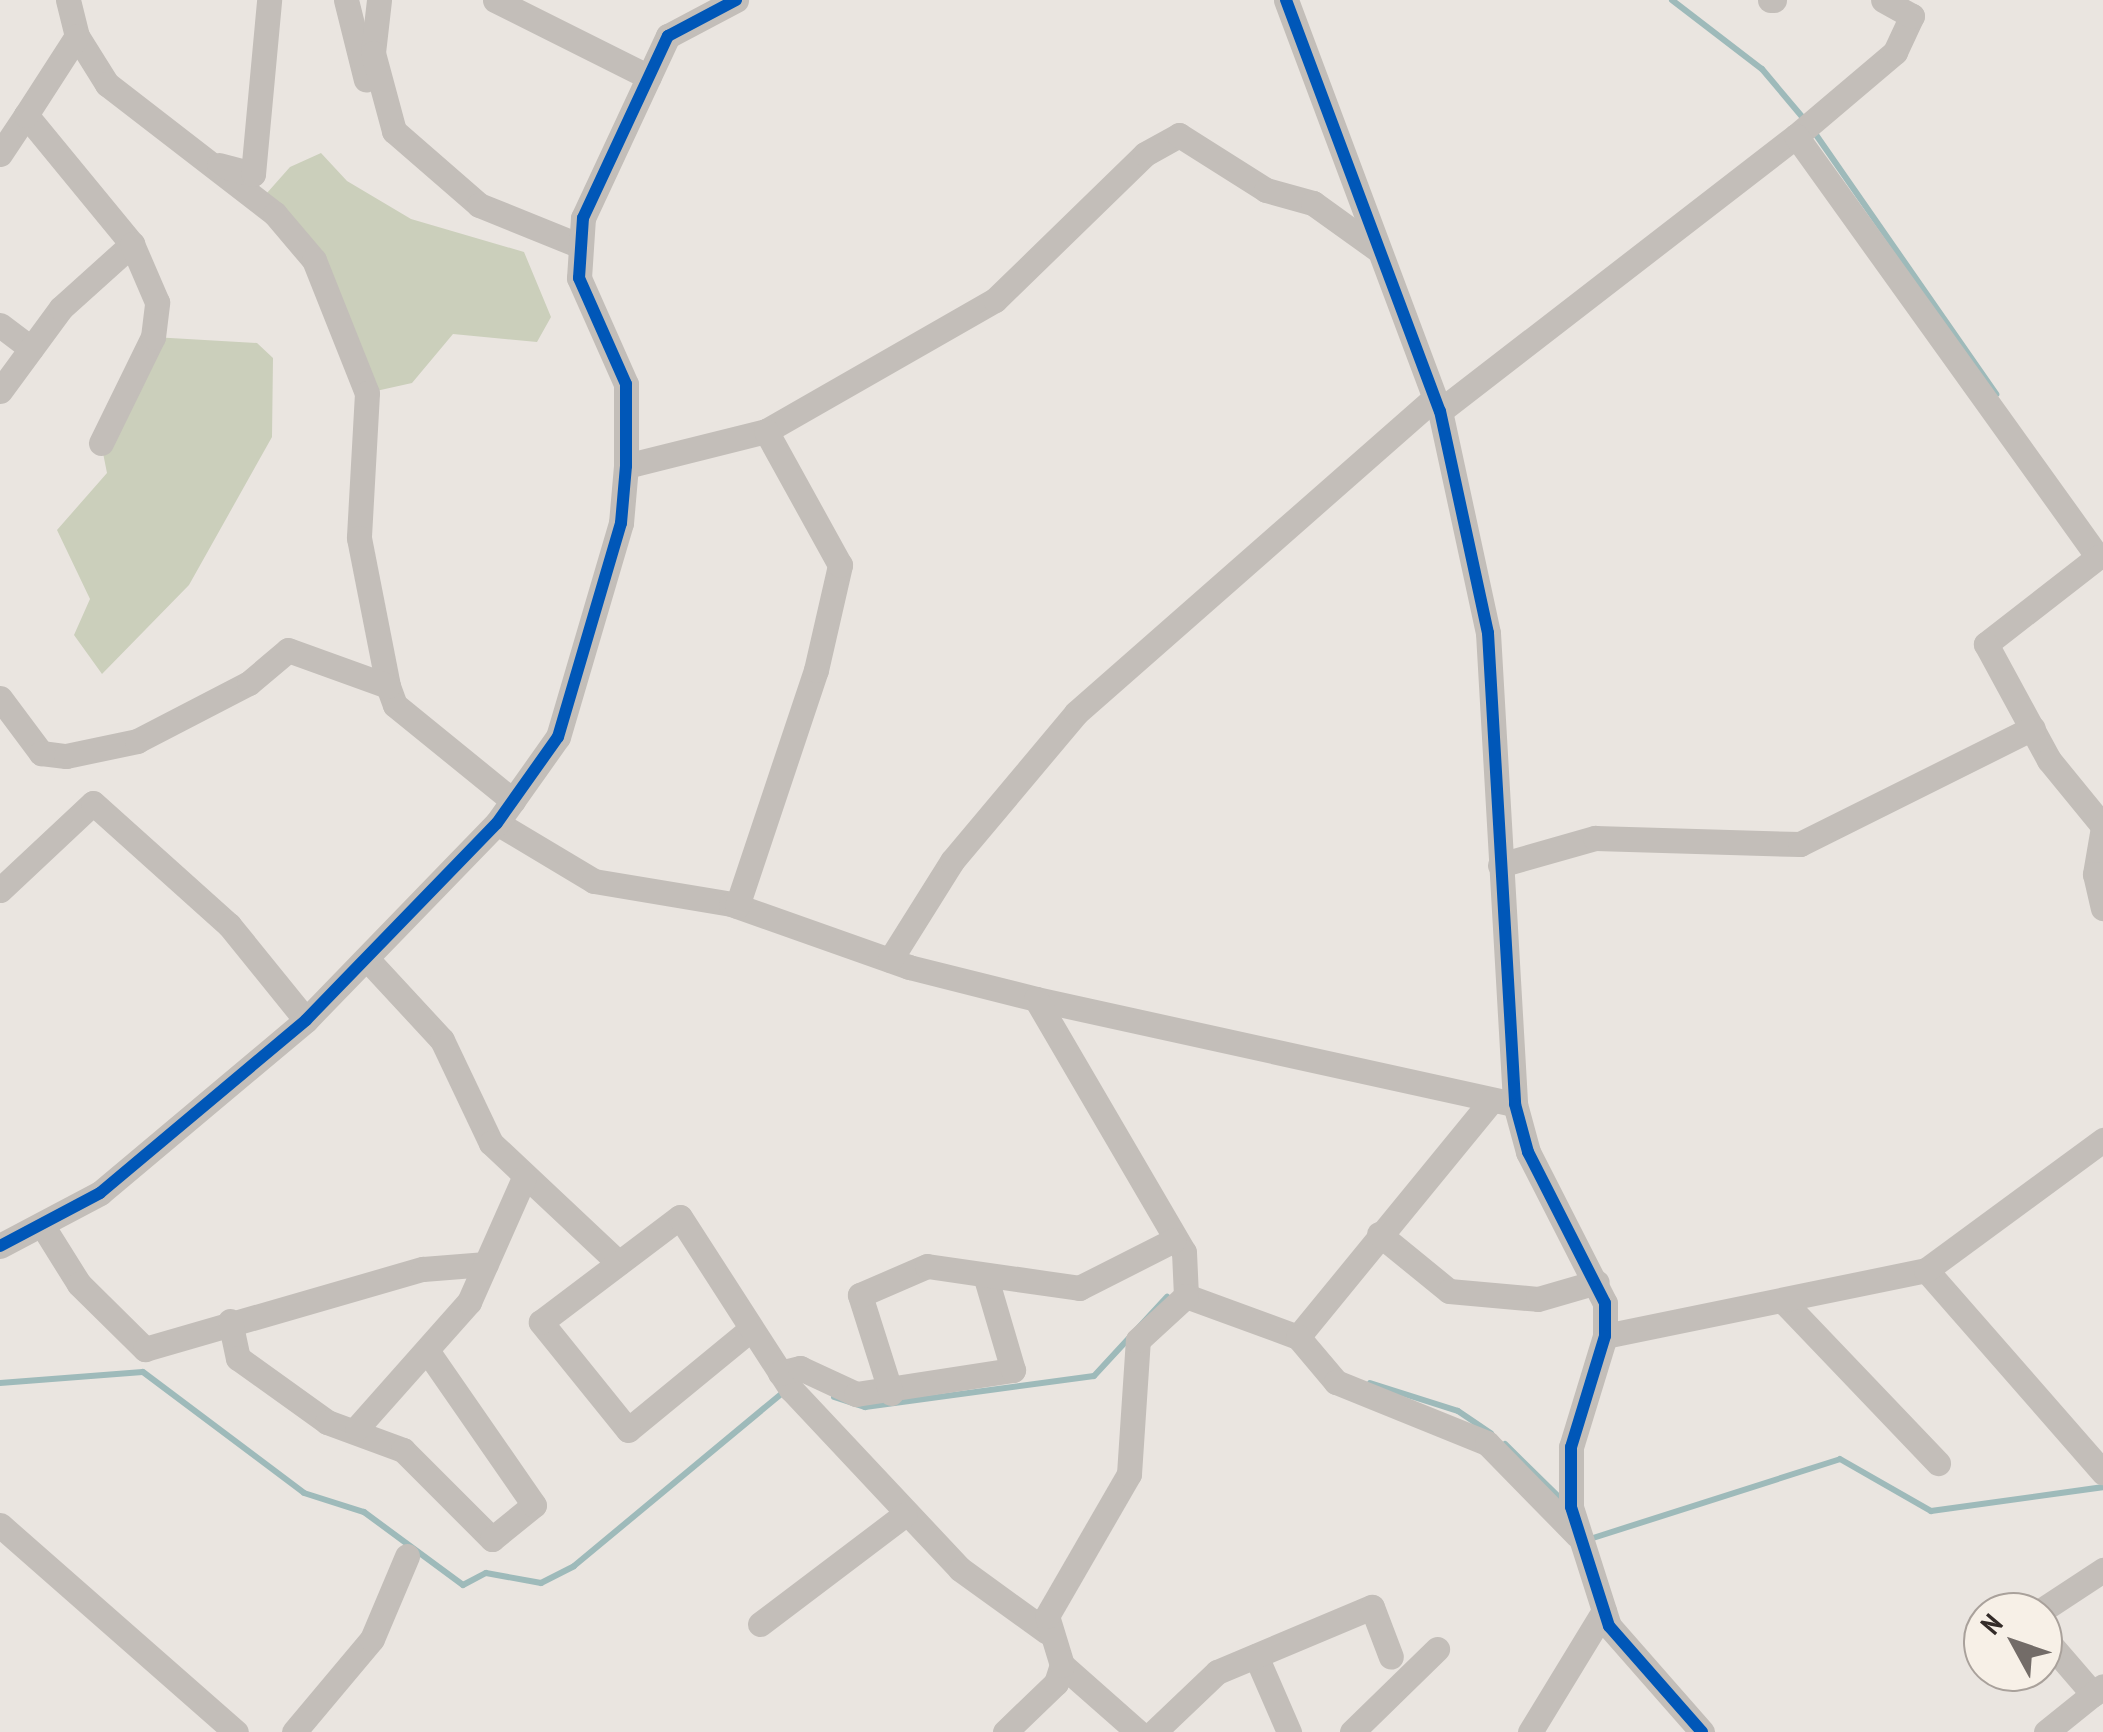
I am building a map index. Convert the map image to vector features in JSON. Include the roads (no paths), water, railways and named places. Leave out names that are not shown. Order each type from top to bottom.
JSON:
[{"type":"street","points":[[68,0],[77,36],[107,84],[200,163],[275,214],[314,260],[367,393],[358,538],[388,686],[395,704],[513,801]]},
{"type":"street","points":[[200,163],[254,174],[269,0]]},
{"type":"street","points":[[346,0],[378,115],[480,206],[578,245]]},
{"type":"street","points":[[379,0],[373,53],[394,131]]},
{"type":"street","points":[[495,0],[649,76]]},
{"type":"street","points":[[0,1246],[44,1228],[174,1138],[306,1020],[497,823],[577,694],[621,523],[626,466],[626,384],[579,278],[578,245],[668,36],[736,0]]},
{"type":"street","points":[[1286,0],[1436,406],[1488,633],[1500,865],[1503,1103],[1597,1282],[1605,1336],[1570,1447],[1580,1538],[1604,1611],[1646,1677],[1702,1732]]},
{"type":"street","points":[[890,960],[994,806],[1076,713],[1436,406],[1796,136],[1894,52],[1912,16],[1883,0]]},
{"type":"street","points":[[0,154],[77,36]]},
{"type":"street","points":[[26,116],[132,244],[157,302],[153,337],[101,443]]},
{"type":"street","points":[[626,466],[766,431],[995,300],[1145,154],[1179,135],[1241,177],[1313,203],[1377,248]]},
{"type":"street","points":[[1796,136],[2098,558],[1986,644],[2034,728],[2103,826],[2095,874],[2103,908]]},
{"type":"street","points":[[0,391],[92,275],[132,244]]},
{"type":"street","points":[[0,324],[32,348]]},
{"type":"street","points":[[737,906],[816,670],[840,565],[766,431]]},
{"type":"street","points":[[0,698],[41,753],[66,756],[138,741],[248,683],[288,650],[388,686]]},
{"type":"street","points":[[1500,865],[1596,838],[1800,844],[2034,728]]},
{"type":"street","points":[[0,890],[93,803],[229,926],[306,1020]]},
{"type":"street","points":[[497,823],[594,881],[737,906],[890,960],[1036,1000],[1503,1103]]},
{"type":"street","points":[[367,959],[442,1040],[492,1143],[524,1178],[620,1263]]},
{"type":"street","points":[[1036,1000],[1189,1272],[1186,1296],[1138,1340],[1128,1474],[1048,1616],[1047,1632],[1062,1665],[1138,1732]]},
{"type":"street","points":[[1298,1337],[1380,1234],[1503,1103]]},
{"type":"street","points":[[1605,1336],[1926,1270],[2103,1140]]},
{"type":"street","points":[[357,1428],[428,1352],[486,1264],[524,1178]]},
{"type":"street","points":[[752,1330],[628,1430],[541,1322],[680,1218],[780,1373],[904,1515],[1016,1618],[1047,1632]]},
{"type":"street","points":[[44,1228],[79,1284],[134,1344],[145,1349],[230,1320],[422,1268],[486,1264]]},
{"type":"street","points":[[1380,1234],[1449,1291],[1538,1299],[1597,1282]]},
{"type":"street","points":[[891,1393],[860,1295],[927,1266],[986,1278],[1079,1288],[1174,1240]]},
{"type":"street","points":[[1926,1270],[2103,1472]]},
{"type":"street","points":[[780,1373],[800,1368],[856,1394],[891,1393],[1013,1370],[986,1278]]},
{"type":"street","points":[[1186,1296],[1298,1337],[1336,1382],[1487,1442],[1580,1538]]},
{"type":"street","points":[[1784,1302],[1938,1462]]},
{"type":"street","points":[[230,1320],[238,1358],[328,1422],[357,1428],[403,1450],[492,1539],[534,1505],[428,1352]]},
{"type":"street","points":[[760,1624],[904,1515]]},
{"type":"street","points":[[0,1525],[236,1732]]},
{"type":"street","points":[[294,1732],[372,1639],[407,1556]]},
{"type":"street","points":[[2063,1596],[2103,1570]]},
{"type":"street","points":[[1154,1732],[1218,1672],[1372,1608],[1391,1657]]},
{"type":"street","points":[[1530,1732],[1604,1611]]},
{"type":"street","points":[[1352,1732],[1437,1650]]},
{"type":"street","points":[[1256,1656],[1289,1732]]},
{"type":"street","points":[[2046,1732],[2098,1690],[2063,1656]]},
{"type":"street","points":[[1005,1732],[1056,1683],[1062,1665]]},
{"type":"waterway","points":[[1672,0],[1762,69],[1804,119]]},
{"type":"waterway","points":[[1812,129],[1996,394]]},
{"type":"waterway","points":[[834,1397],[865,1407],[1094,1376],[1167,1297]]},
{"type":"waterway","points":[[0,1383],[143,1372],[304,1493],[364,1512],[463,1585],[486,1573],[541,1583],[574,1566],[786,1390]]},
{"type":"waterway","points":[[1370,1383],[1458,1411],[1491,1433]]},
{"type":"waterway","points":[[1505,1444],[1564,1502]]},
{"type":"waterway","points":[[1593,1538],[1840,1459],[1931,1511],[2103,1487]]}]
